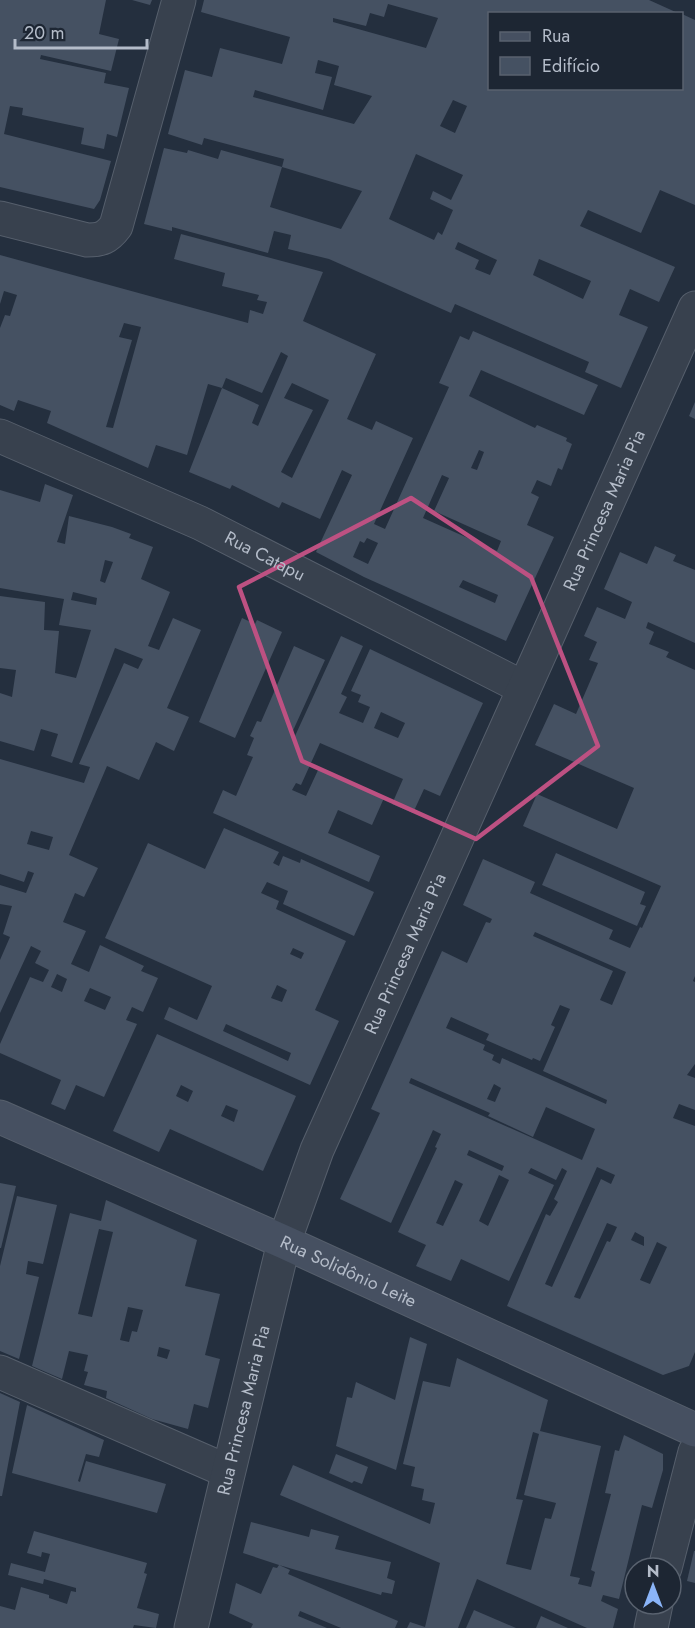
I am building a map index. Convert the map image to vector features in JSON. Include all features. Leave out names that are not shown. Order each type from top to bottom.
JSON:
[{"type":"main road","name":"Rua Solidônio Leite","points":[[0,1117],[284,1242],[695,1430]]},
{"type":"street","points":[[0,218],[87,240],[101,240],[109,235],[116,226],[178,0]]},
{"type":"street","name":"Rua Princesa Maria Pia","points":[[191,1628],[284,1242],[316,1150],[695,308]]},
{"type":"street","name":"Rua Catapu","points":[[0,436],[200,523],[524,688]]},
{"type":"street","points":[[0,1372],[227,1471]]},
{"type":"street","points":[[668,1556],[695,1452]]},
{"type":"highlighted area","points":[[411,498],[531,577],[598,746],[476,839],[302,761],[239,587]]},
{"type":"building","points":[[0,0],[106,0],[99,34],[119,39],[111,71],[41,55],[40,59],[106,73],[104,83],[129,88],[117,137],[107,134],[104,149],[81,144],[84,128],[22,115],[23,108],[10,106],[4,134],[111,161],[100,200],[94,209],[0,187]]},
{"type":"building","points":[[132,0],[152,0],[150,5]]},
{"type":"building","points":[[204,0],[649,0],[676,12],[488,12],[488,90],[683,90],[683,14],[695,20],[695,205],[660,190],[641,233],[588,210],[580,226],[675,267],[659,302],[630,289],[619,315],[648,327],[621,388],[585,372],[589,362],[455,304],[451,313],[329,259],[288,249],[291,235],[274,231],[268,253],[172,227],[172,231],[144,224],[164,148],[187,153],[188,150],[218,159],[221,150],[282,167],[284,159],[204,138],[202,145],[168,134],[185,70],[212,77],[220,48],[282,64],[290,37],[201,12]],"holes":[[[388,4],[438,18],[426,48],[333,22],[333,18],[366,26],[370,13],[384,17]],[[318,60],[339,66],[334,85],[372,96],[354,124],[253,97],[255,90],[323,110],[332,77],[315,73]],[[453,100],[467,106],[455,133],[440,126]],[[416,154],[463,175],[451,200],[433,191],[430,199],[453,210],[442,235],[438,232],[434,240],[389,219]],[[282,167],[362,191],[341,229],[270,207]],[[458,242],[497,260],[490,275],[475,269],[479,260],[455,249]],[[539,259],[591,281],[583,299],[533,275]]]},
{"type":"building","points":[[181,234],[323,272],[303,321],[376,354],[347,419],[372,430],[376,421],[413,438],[374,524],[385,529],[449,387],[439,383],[460,336],[469,340],[473,331],[598,385],[584,415],[481,370],[469,396],[535,428],[537,425],[567,438],[566,441],[572,444],[562,470],[558,468],[551,486],[537,480],[531,493],[539,497],[527,525],[554,537],[506,641],[364,577],[316,552],[352,475],[342,470],[320,519],[282,502],[279,508],[232,485],[230,489],[189,472],[222,388],[208,384],[187,455],[156,445],[148,468],[47,423],[51,411],[18,400],[14,411],[0,405],[0,328],[5,315],[10,316],[17,295],[4,291],[0,304],[0,255],[248,323],[250,310],[263,314],[267,302],[257,300],[259,295],[222,286],[225,273],[174,259]],"holes":[[[124,323],[141,327],[113,428],[106,427],[132,340],[119,337]],[[281,352],[288,356],[258,426],[252,423],[259,405],[222,388],[226,378],[262,393]],[[292,383],[329,400],[292,478],[281,472],[313,410],[284,398]],[[479,450],[484,452],[477,470],[471,468]],[[442,475],[449,478],[434,511],[501,541],[497,551],[423,518]],[[367,538],[378,543],[368,564],[353,557],[360,541],[364,543]],[[463,580],[498,595],[495,603],[459,587]]]},
{"type":"building","points":[[695,402],[695,419],[689,416]]},
{"type":"building","points":[[45,484],[73,495],[57,542],[65,544],[69,516],[131,534],[129,538],[153,547],[141,579],[170,592],[148,646],[159,650],[173,618],[201,630],[167,708],[189,717],[174,751],[156,742],[139,780],[107,766],[69,855],[98,868],[84,897],[75,893],[63,922],[86,931],[71,964],[89,972],[100,945],[144,966],[141,971],[158,978],[143,1012],[132,1007],[126,1020],[137,1024],[104,1097],[76,1085],[65,1110],[51,1104],[61,1080],[0,1053],[0,1044],[30,977],[43,982],[49,970],[35,963],[41,951],[31,946],[0,1013],[0,960],[10,937],[3,934],[12,906],[0,904],[0,885],[26,893],[34,873],[28,871],[24,882],[0,874],[0,759],[84,783],[90,767],[79,764],[124,663],[138,669],[143,659],[115,648],[72,763],[51,756],[58,734],[41,729],[34,751],[0,741],[0,693],[12,697],[16,670],[0,668],[0,596],[45,602],[44,630],[59,631],[55,673],[76,678],[91,630],[59,625],[64,599],[0,588],[0,490],[40,502]],"holes":[[[105,560],[113,562],[105,583],[100,581]],[[73,592],[97,598],[96,605],[71,600]],[[31,831],[53,837],[49,850],[27,844]],[[57,974],[67,979],[62,992],[51,987]],[[90,988],[111,997],[105,1010],[84,1001]]]},
{"type":"building","points":[[655,546],[676,555],[673,561],[695,570],[695,643],[648,622],[646,628],[654,632],[649,644],[669,652],[666,657],[695,670],[695,976],[693,981],[695,982],[695,1064],[687,1075],[695,1078],[695,1110],[679,1104],[673,1118],[695,1126],[695,1352],[689,1366],[663,1375],[507,1306],[546,1214],[550,1216],[558,1202],[554,1199],[567,1171],[562,1168],[556,1180],[531,1168],[528,1173],[554,1185],[509,1281],[461,1259],[451,1281],[416,1266],[426,1245],[398,1232],[437,1148],[435,1147],[441,1134],[433,1130],[391,1223],[340,1199],[380,1113],[371,1109],[442,951],[467,963],[486,922],[490,923],[492,919],[463,905],[483,859],[535,882],[530,893],[613,930],[609,939],[630,948],[640,927],[642,928],[661,886],[523,826],[537,794],[617,829],[634,788],[535,745],[554,704],[576,714],[598,663],[589,660],[597,642],[584,636],[597,607],[625,619],[632,602],[604,589],[620,552],[647,564]],"holes":[[[535,932],[626,972],[612,1005],[600,1000],[613,971],[533,936]],[[560,1005],[570,1009],[543,1071],[607,1100],[606,1104],[502,1058],[500,1064],[492,1060],[494,1055],[483,1050],[485,1045],[446,1028],[451,1017],[489,1034],[486,1040],[532,1060],[533,1058],[540,1061],[555,1027],[551,1025]],[[411,1078],[490,1113],[488,1116],[533,1137],[546,1107],[595,1129],[582,1160],[409,1083]],[[494,1084],[501,1088],[495,1102],[487,1099]],[[469,1150],[504,1166],[502,1171],[467,1155]],[[597,1167],[615,1175],[611,1184],[601,1179],[552,1287],[545,1284]],[[499,1175],[509,1180],[488,1226],[479,1221]],[[455,1180],[463,1184],[443,1226],[436,1223]],[[607,1223],[617,1227],[610,1242],[607,1241],[580,1299],[574,1297]],[[635,1232],[644,1237],[644,1246],[631,1240]],[[657,1242],[667,1247],[650,1284],[640,1280]]]},
{"type":"building","points":[[242,618],[255,624],[257,620],[282,632],[235,738],[199,722]]},
{"type":"building","points":[[341,636],[363,646],[341,694],[347,697],[339,713],[363,723],[370,707],[358,702],[361,695],[351,691],[370,649],[483,703],[440,796],[424,789],[413,813],[392,804],[403,779],[320,743],[301,785],[296,783],[292,790],[306,796],[319,768],[384,798],[372,825],[338,810],[328,833],[380,856],[369,882],[213,813],[223,790],[236,796],[253,757],[247,755],[254,738],[250,736],[257,721],[261,722],[294,646],[325,660],[291,735],[295,736]],"holes":[[[381,712],[405,723],[398,738],[374,728]]]},
{"type":"building","points":[[224,828],[279,852],[273,863],[279,866],[283,856],[300,863],[301,859],[374,892],[354,936],[283,904],[288,891],[267,882],[261,893],[279,901],[276,909],[346,941],[315,1010],[339,1021],[310,1085],[164,1019],[169,1007],[197,1020],[212,986],[105,938],[148,843],[205,869]],"holes":[[[293,948],[304,953],[301,959],[290,954]],[[277,985],[287,990],[282,1002],[271,998]],[[226,1024],[291,1053],[288,1061],[223,1031]]]},
{"type":"building","points":[[556,853],[645,892],[640,904],[646,906],[637,926],[542,885]]},
{"type":"building","points":[[157,1034],[296,1096],[263,1171],[170,1129],[159,1152],[113,1131]],"holes":[[[181,1085],[193,1091],[188,1102],[176,1096]],[[226,1105],[238,1110],[234,1122],[221,1116]]]},
{"type":"building","points":[[0,1183],[16,1186],[1,1248],[0,1248]]},
{"type":"building","points":[[17,1196],[57,1205],[43,1264],[28,1261],[26,1274],[39,1277],[19,1359],[0,1351],[0,1266]]},
{"type":"building","points":[[106,1200],[197,1240],[185,1286],[220,1294],[205,1355],[220,1359],[208,1408],[194,1404],[188,1429],[152,1419],[106,1398],[107,1391],[84,1385],[88,1372],[84,1371],[88,1355],[69,1351],[62,1379],[32,1366],[70,1213],[101,1221]],"holes":[[[99,1229],[113,1232],[92,1317],[78,1314]],[[128,1307],[143,1310],[137,1332],[132,1331],[129,1342],[120,1340]],[[159,1347],[170,1350],[167,1359],[157,1356]]]},
{"type":"building","points":[[410,1337],[427,1344],[396,1470],[336,1446],[347,1397],[352,1398],[356,1382],[395,1400]]},
{"type":"building","points":[[457,1358],[548,1400],[540,1431],[601,1446],[570,1576],[580,1578],[578,1584],[591,1587],[595,1572],[591,1570],[611,1494],[605,1493],[615,1450],[619,1451],[624,1435],[663,1454],[663,1470],[652,1508],[642,1505],[630,1556],[623,1556],[623,1583],[619,1599],[603,1595],[601,1601],[618,1609],[613,1628],[587,1628],[477,1579],[458,1628],[407,1628],[410,1622],[425,1627],[440,1563],[280,1495],[293,1465],[430,1524],[435,1503],[422,1500],[424,1489],[411,1486],[415,1467],[403,1464],[423,1381],[450,1387]],"holes":[[[533,1432],[539,1434],[524,1495],[556,1503],[551,1519],[545,1518],[531,1570],[506,1564],[523,1500],[516,1499]]]},
{"type":"building","points":[[0,1393],[20,1402],[2,1496],[0,1496]]},
{"type":"building","points":[[27,1405],[104,1440],[99,1457],[86,1454],[78,1481],[80,1482],[86,1461],[166,1484],[157,1513],[12,1473]]},
{"type":"building","points":[[336,1454],[368,1467],[362,1484],[354,1481],[352,1483],[329,1473]]},
{"type":"building","points":[[251,1522],[309,1537],[311,1529],[339,1536],[335,1549],[391,1562],[387,1578],[395,1581],[392,1594],[382,1592],[381,1595],[243,1553]]},
{"type":"building","points":[[34,1531],[147,1563],[144,1573],[147,1574],[137,1608],[159,1614],[156,1628],[134,1625],[133,1628],[0,1628],[0,1606],[15,1610],[21,1587],[49,1595],[49,1598],[67,1604],[71,1591],[76,1592],[76,1588],[44,1579],[43,1584],[8,1575],[11,1563],[45,1572],[50,1554],[42,1552],[41,1557],[27,1553]]},
{"type":"building","points":[[695,1551],[695,1583],[687,1581]]},
{"type":"building","points":[[279,1565],[290,1570],[288,1574],[398,1621],[395,1628],[341,1628],[300,1611],[298,1616],[327,1628],[251,1628],[253,1624],[229,1613],[236,1583],[261,1594],[273,1567],[277,1568]]},
{"type":"building","points":[[474,1610],[516,1628],[466,1628]]},
{"type":"building","points":[[541,1616],[568,1628],[536,1628]]}]
